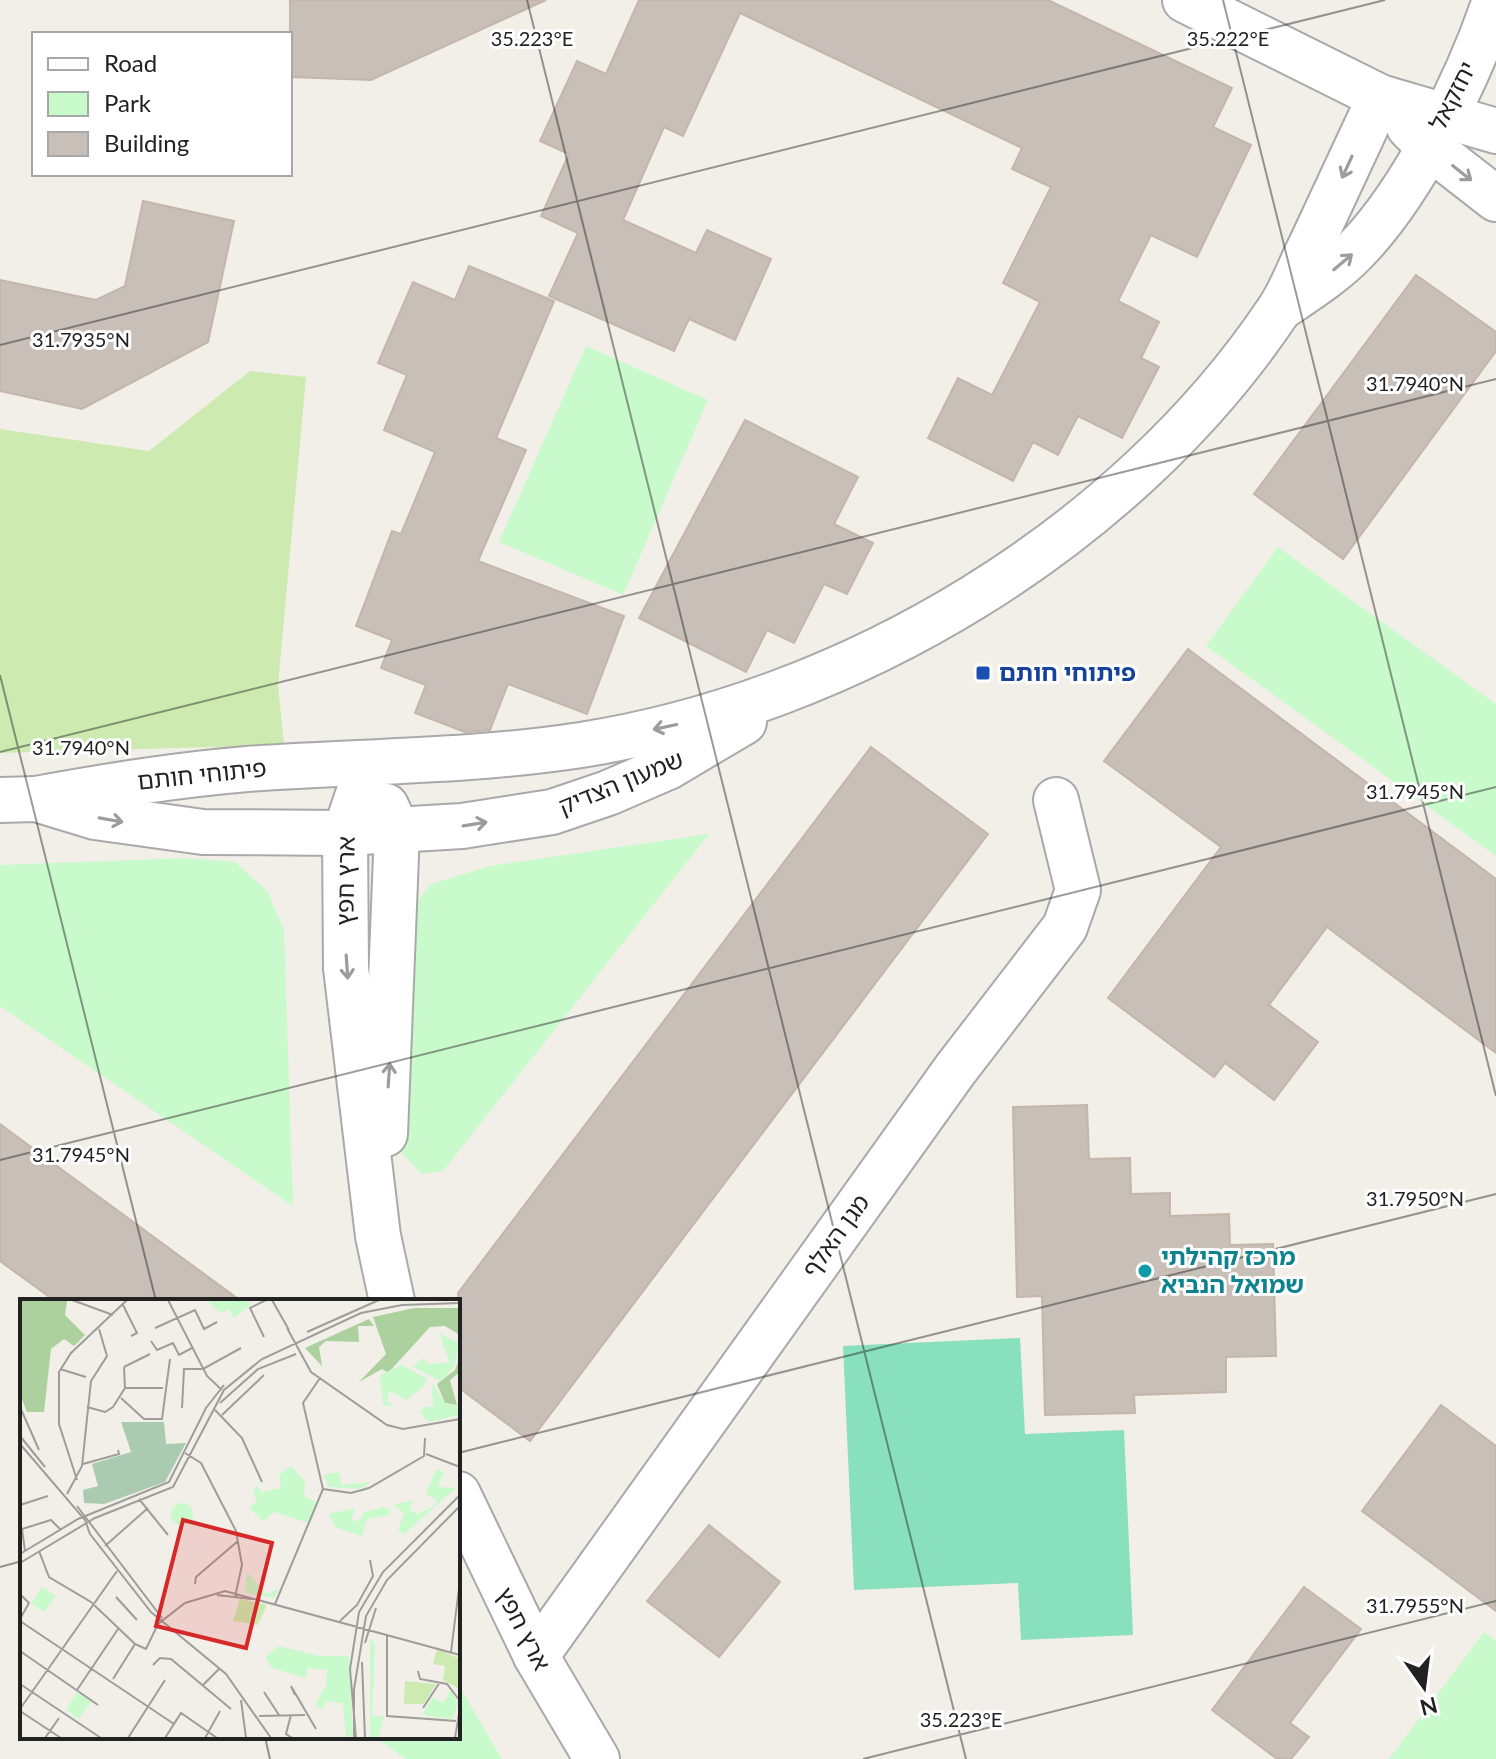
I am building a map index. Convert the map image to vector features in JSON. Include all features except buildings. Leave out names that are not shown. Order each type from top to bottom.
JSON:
[{"type":"street","points":[[1185,0],[1380,97],[1436,130],[1496,199]]},
{"type":"street","name":"יחזקאל","points":[[1436,130],[1484,33],[1495,0]]},
{"type":"street","points":[[792,687],[895,640],[975,597],[1067,535],[1166,447],[1208,402],[1280,309],[1380,97]]},
{"type":"street","points":[[1436,130],[1496,131]]},
{"type":"street","points":[[1280,309],[1355,252],[1384,218],[1436,130]]},
{"type":"street","name":"שמעון הצדיק","points":[[368,765],[583,745],[697,720],[792,687]]},
{"type":"street","name":"שמעון הצדיק","points":[[18,799],[149,827],[203,832],[345,833],[462,826],[552,812],[608,793],[668,767],[729,733],[792,687]]},
{"type":"street","name":"פיתוחי חותם","points":[[18,799],[194,774],[368,765]]},
{"type":"street","name":"ארץ חפץ","points":[[368,765],[397,830],[390,1065],[378,1236]]},
{"type":"street","name":"ארץ חפץ","points":[[368,765],[345,833],[346,968],[378,1236],[392,1299]]},
{"type":"street","name":"מגן האלף","points":[[536,1656],[955,1070],[1065,927],[1078,890],[1056,800]]},
{"type":"street","name":"ארץ חפץ","points":[[460,1498],[536,1656],[597,1759]]},
{"type":"green space","points":[[586,346],[708,400],[623,595],[499,542]]},
{"type":"green space","points":[[250,371],[306,377],[278,685],[284,745],[0,753],[0,429],[149,451]]},
{"type":"green space","points":[[1278,547],[1496,704],[1496,856],[1206,646]]},
{"type":"green space","points":[[709,834],[443,1171],[421,1174],[401,1152],[411,908],[431,884],[490,866]]},
{"type":"green space","points":[[187,858],[235,862],[268,892],[284,931],[293,1206],[0,1006],[0,865]]},
{"type":"green space","points":[[1020,1338],[1025,1434],[1124,1430],[1133,1635],[1021,1640],[1018,1583],[854,1590],[843,1346]]},
{"type":"green space","points":[[1484,1632],[1496,1641],[1496,1759],[1389,1759]]},
{"type":"green space","points":[[460,1687],[502,1759],[406,1759],[378,1739],[460,1739]]},
{"type":"place","name":"פיתוחי חותם","points":[[983,673]]},
{"type":"place","name":"מרכז קהילתי שמואל הנביא","points":[[1145,1271]]}]
